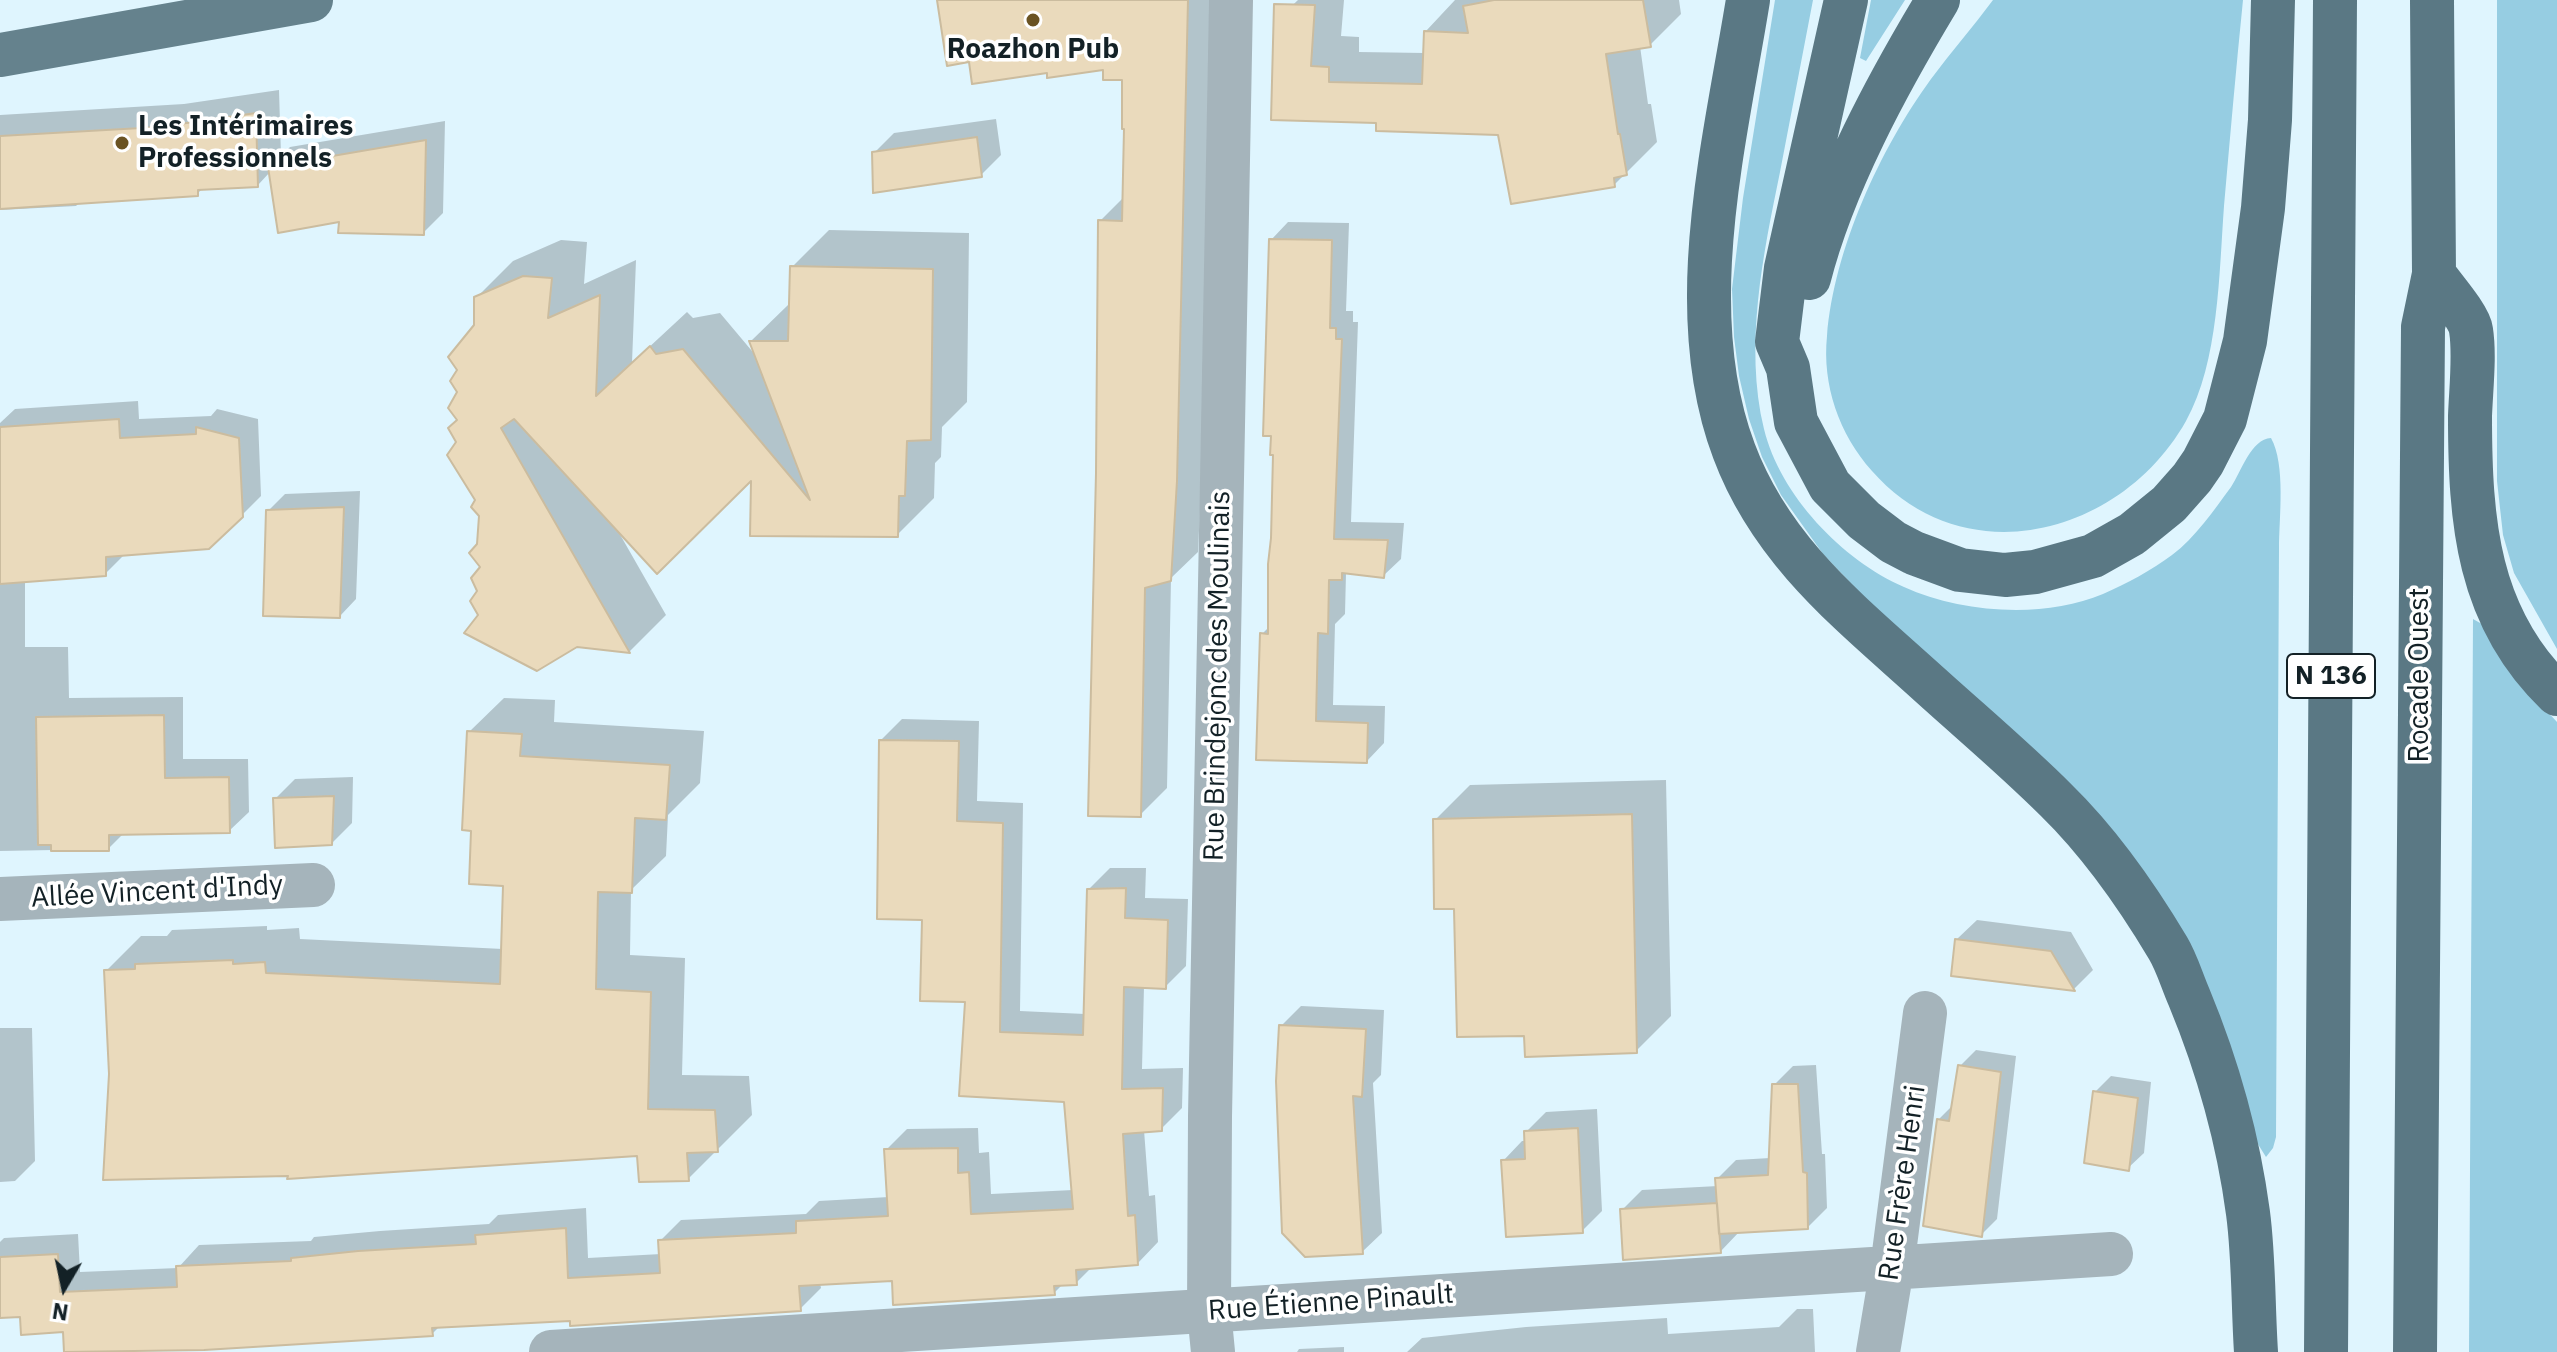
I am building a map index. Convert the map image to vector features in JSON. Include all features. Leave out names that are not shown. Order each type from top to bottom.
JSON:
[{"type":"highway","points":[[1748,0],[1714,213],[1708,279],[1708,324],[1714,367],[1733,450],[1779,536],[1815,580],[2057,801],[2106,857],[2169,950],[2207,1040],[2232,1118],[2249,1216],[2256,1352]]},
{"type":"highway","points":[[1846,0],[1786,268],[1777,342],[1788,368],[1790,398],[1796,422],[1830,486],[1876,530],[1914,553],[1960,570],[2005,575],[2035,572],[2093,556],[2132,534],[2169,504],[2192,478],[2213,444],[2233,394],[2253,295],[2270,120],[2273,0]]},
{"type":"highway","points":[[1788,368],[1802,343],[1810,275],[1830,215],[1894,75],[1938,0]]},
{"type":"highway","name":"N 136","points":[[2326,1352],[2335,0]]},
{"type":"highway","name":"Rocade Ouest","points":[[2415,1352],[2423,327],[2434,274],[2432,0]]},
{"type":"highway","points":[[2434,274],[2471,327],[2471,484],[2482,567],[2507,630],[2557,694]]},
{"type":"main road","points":[[0,55],[311,0]]},
{"type":"street","name":"Rue Brindejonc des Moulinais","points":[[1211,1331],[1210,1100],[1231,0]]},
{"type":"street","name":"Allée Vincent d'Indy","points":[[0,899],[313,885]]},
{"type":"street","name":"Rue Frère Henri","points":[[1878,1352],[1925,1013]]},
{"type":"street","name":"Rue Étienne Pinault","points":[[551,1352],[1211,1331],[1892,1268],[2111,1254]]},
{"type":"shaded area","points":[[1775,0],[1813,0],[1762,268],[1756,333],[1758,397],[1772,454],[1784,478],[1799,501],[1837,543],[1881,575],[1926,596],[1951,603],[2029,610],[2080,602],[2130,581],[2180,548],[2231,487],[2252,450],[2271,438],[2276,449],[2281,492],[2276,1137],[2266,1157],[2256,1141],[2221,1022],[1901,636],[1823,554],[1781,495],[1762,457],[1739,376],[1732,289],[1743,198]]},
{"type":"shaded area","points":[[1871,0],[1905,0],[1866,61],[1860,58]]},
{"type":"shaded area","points":[[1993,0],[2243,0],[2216,316],[2197,398],[2186,421],[2158,460],[2122,492],[2082,515],[2039,528],[1995,532],[1951,524],[1909,504],[1872,471],[1850,441],[1835,408],[1826,354],[1831,303],[1839,269],[1862,201],[1912,107]]},
{"type":"shaded area","points":[[2497,0],[2557,0],[2557,649],[2514,573],[2503,535],[2497,481]]},
{"type":"shaded area","points":[[2473,619],[2489,628],[2528,691],[2557,722],[2557,1352],[2469,1352]]},
{"type":"building","points":[[937,0],[1188,0],[1177,481],[1171,581],[1145,588],[1141,817],[1088,816],[1098,220],[1122,221],[1122,80],[1103,80],[1103,70],[1047,78],[1047,73],[972,84],[969,62],[947,66]]},
{"type":"building","points":[[1494,0],[1643,0],[1651,47],[1606,54],[1627,175],[1614,178],[1615,187],[1511,204],[1498,135],[1376,131],[1376,123],[1271,120],[1274,4],[1315,5],[1311,66],[1329,67],[1329,82],[1422,84],[1424,31],[1468,33],[1463,6]]},
{"type":"building","points":[[256,113],[258,187],[198,190],[198,196],[0,209],[0,136],[159,127]]},
{"type":"building","points":[[977,137],[982,177],[873,193],[872,152]]},
{"type":"building","points":[[426,140],[424,235],[338,233],[339,222],[278,233],[268,167]]},
{"type":"building","points":[[1269,239],[1332,240],[1330,328],[1336,328],[1336,339],[1342,339],[1334,539],[1388,540],[1384,578],[1342,573],[1342,580],[1329,580],[1328,634],[1318,633],[1316,721],[1368,723],[1367,763],[1256,760],[1260,633],[1268,634],[1271,538],[1273,455],[1270,455],[1271,436],[1263,436]]},
{"type":"building","points":[[790,266],[933,269],[931,440],[907,441],[905,496],[899,496],[898,537],[750,536],[751,481],[657,574],[514,419],[501,428],[630,653],[577,647],[537,671],[464,633],[478,615],[470,601],[477,591],[471,578],[480,567],[469,553],[477,544],[479,516],[471,507],[475,500],[447,455],[456,442],[448,428],[457,420],[448,408],[457,392],[450,381],[457,370],[448,357],[474,325],[474,297],[523,276],[552,278],[548,318],[600,295],[596,396],[650,346],[656,354],[683,349],[810,500],[749,341],[788,341]]},
{"type":"building","points":[[119,419],[120,438],[196,434],[196,427],[239,438],[243,517],[209,549],[106,557],[106,576],[0,584],[0,427]]},
{"type":"building","points":[[344,507],[340,618],[263,616],[266,510]]},
{"type":"building","points":[[164,715],[165,778],[229,777],[230,833],[109,835],[109,851],[51,851],[51,845],[38,845],[36,717]]},
{"type":"building","points":[[467,731],[522,734],[520,756],[670,765],[666,820],[635,818],[632,893],[598,892],[596,989],[651,992],[648,1109],[715,1110],[718,1152],[687,1153],[689,1181],[639,1182],[637,1156],[287,1179],[288,1176],[103,1180],[109,1074],[104,970],[135,969],[135,964],[233,960],[233,964],[265,962],[266,973],[500,984],[503,886],[469,884],[471,831],[462,830]]},
{"type":"building","points":[[879,740],[959,741],[957,821],[1003,823],[1000,1032],[1083,1035],[1087,889],[1126,888],[1125,918],[1168,920],[1166,989],[1124,987],[1122,1089],[1163,1088],[1162,1131],[1123,1134],[1128,1216],[1135,1215],[1138,1265],[1076,1270],[1077,1285],[1054,1286],[1055,1295],[893,1305],[892,1281],[799,1286],[801,1311],[570,1326],[570,1321],[432,1328],[433,1336],[204,1350],[64,1352],[63,1332],[21,1335],[20,1317],[0,1318],[0,1257],[58,1254],[60,1292],[177,1287],[176,1266],[291,1261],[291,1258],[358,1251],[476,1244],[475,1235],[566,1228],[568,1278],[660,1273],[658,1240],[796,1233],[796,1221],[888,1216],[884,1149],[958,1148],[958,1173],[969,1172],[971,1214],[1073,1209],[1064,1102],[959,1096],[965,1002],[920,1001],[922,920],[877,919]]},
{"type":"building","points":[[334,796],[332,845],[275,848],[273,798]]},
{"type":"building","points":[[1632,814],[1637,1053],[1525,1057],[1524,1036],[1457,1037],[1454,909],[1434,909],[1433,819]]},
{"type":"building","points":[[1955,939],[2051,951],[2075,991],[1951,976]]},
{"type":"building","points":[[1279,1025],[1366,1029],[1362,1097],[1353,1096],[1363,1254],[1305,1257],[1282,1233],[1276,1081]]},
{"type":"building","points":[[1958,1065],[2001,1072],[1982,1237],[1923,1226],[1937,1119],[1949,1121]]},
{"type":"building","points":[[1772,1084],[1798,1084],[1803,1172],[1807,1173],[1808,1229],[1719,1234],[1715,1178],[1768,1175]]},
{"type":"building","points":[[2093,1091],[2138,1098],[2129,1171],[2084,1163]]},
{"type":"building","points":[[1578,1128],[1583,1233],[1506,1237],[1501,1160],[1525,1159],[1524,1131]]},
{"type":"building","points":[[1717,1203],[1721,1253],[1623,1260],[1620,1209]]},
{"type":"place","name":"Roazhon Pub","points":[[1033,20]]},
{"type":"place","name":"Les Intérimaires Professionnels","points":[[122,143]]}]
